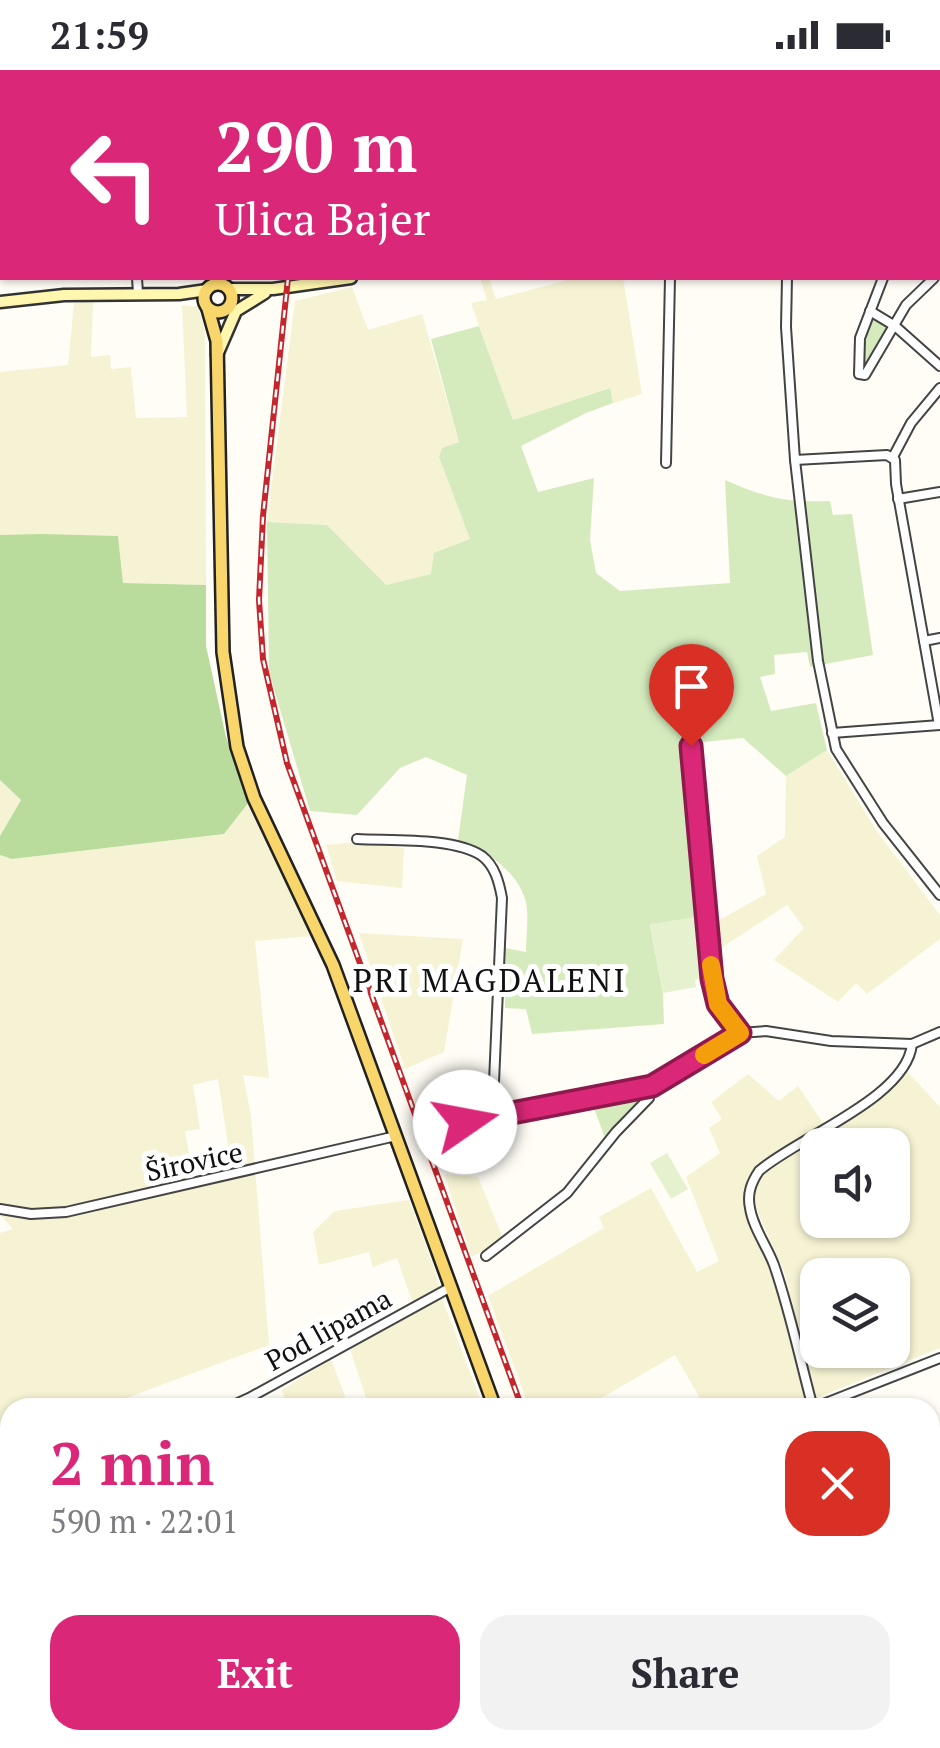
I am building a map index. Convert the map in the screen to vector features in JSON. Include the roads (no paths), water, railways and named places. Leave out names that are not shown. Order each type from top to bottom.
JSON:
[{"type":"main road","points":[[0,302],[52,296],[254,291],[336,280]]},
{"type":"main road","points":[[217,356],[236,310],[273,289]]},
{"type":"main road","points":[[217,293],[224,652],[237,747],[254,798],[326,948],[491,1398]]},
{"type":"street","points":[[137,280],[138,293]]},
{"type":"street","points":[[666,463],[670,280]]},
{"type":"street","points":[[786,280],[787,358],[796,460],[818,661],[836,750],[863,795],[940,895]]},
{"type":"street","points":[[882,280],[860,338],[859,374],[869,371],[906,305],[932,280]]},
{"type":"street","points":[[870,310],[895,326],[940,366]]},
{"type":"street","points":[[832,734],[940,725],[893,457],[911,423],[940,388]]},
{"type":"street","points":[[796,460],[893,457]]},
{"type":"street","points":[[898,499],[940,492]]},
{"type":"street","points":[[924,641],[940,638]]},
{"type":"street","points":[[691,746],[712,979],[718,1004],[740,1033]]},
{"type":"street","points":[[357,838],[463,848],[481,856],[498,879],[502,898],[493,1105],[496,1114]]},
{"type":"street","points":[[434,1129],[652,1086],[740,1033],[766,1030],[818,1040],[912,1044],[940,1032]]},
{"type":"street","points":[[810,1398],[772,1261],[752,1219],[750,1190],[765,1166],[848,1116],[873,1096],[910,1056],[912,1044]]},
{"type":"street","points":[[486,1256],[567,1193],[649,1098],[652,1086]]},
{"type":"street","name":"Širovice","points":[[0,1209],[31,1214],[66,1212],[396,1136]]},
{"type":"street","name":"Pod lipama","points":[[249,1398],[450,1287]]},
{"type":"street","points":[[838,1398],[940,1358]]},
{"type":"railway","points":[[288,280],[263,516],[259,600],[263,659],[287,763],[518,1398]]},
{"type":"district","name":"PRI MAGDALENI","points":[[490,980]]}]
